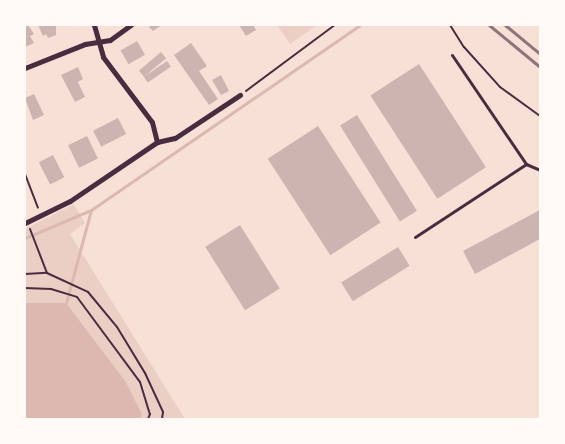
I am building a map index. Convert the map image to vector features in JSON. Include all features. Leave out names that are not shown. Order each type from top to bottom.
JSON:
[{"type":"street","points":[[94,25],[103,57],[152,122],[157,142]]},
{"type":"street","points":[[25,68],[100,41],[110,40],[132,25]]},
{"type":"street","points":[[25,223],[70,201],[157,142],[176,138],[240,95]]},
{"type":"lane","points":[[452,55],[526,164],[540,170]]},
{"type":"lane","points":[[415,237],[526,164]]},
{"type":"path","points":[[240,95],[335,25]]},
{"type":"path","points":[[450,25],[464,47],[500,86],[540,116]]},
{"type":"path","points":[[25,174],[37,199],[39,216]]},
{"type":"path","points":[[30,228],[47,273]]},
{"type":"path","points":[[25,274],[47,273],[88,292],[117,327],[145,372],[163,412],[162,419]]},
{"type":"path","points":[[25,288],[62,292],[76,297],[140,382],[150,414],[148,419]]},
{"type":"shaded area","points":[[277,25],[317,25],[290,44]]},
{"type":"shaded area","points":[[74,204],[85,223],[70,234],[185,419],[140,419],[142,414],[126,382],[66,304],[25,303],[25,229]]},
{"type":"shaded area","points":[[25,303],[66,303],[126,382],[142,414],[140,419],[25,419]]},
{"type":"building","points":[[28,25],[34,34],[30,36],[34,43],[25,47],[25,26]]},
{"type":"building","points":[[38,25],[56,25],[56,35],[48,38],[46,34],[43,36]]},
{"type":"building","points":[[152,25],[162,25],[153,31],[149,27]]},
{"type":"building","points":[[239,25],[253,25],[256,30],[246,36]]},
{"type":"building","points":[[137,41],[145,55],[129,64],[121,50]]},
{"type":"building","points":[[191,43],[207,66],[199,71],[218,99],[209,105],[174,55]]},
{"type":"building","points":[[161,52],[166,58],[144,77],[139,71]]},
{"type":"building","points":[[167,61],[171,67],[148,82],[144,77]]},
{"type":"building","points":[[419,64],[486,167],[437,199],[370,96]]},
{"type":"building","points":[[78,67],[83,79],[78,82],[85,97],[75,102],[61,75]]},
{"type":"building","points":[[221,75],[229,91],[221,95],[212,80]]},
{"type":"building","points":[[34,94],[44,115],[33,120],[25,98]]},
{"type":"building","points":[[357,115],[417,211],[400,221],[340,126]]},
{"type":"building","points":[[118,118],[126,134],[101,147],[93,131]]},
{"type":"building","points":[[318,126],[381,222],[330,255],[268,159]]},
{"type":"building","points":[[87,136],[98,158],[79,168],[68,145]]},
{"type":"building","points":[[53,155],[64,177],[50,185],[39,162]]},
{"type":"building","points":[[540,210],[540,239],[475,274],[463,251]]},
{"type":"building","points":[[240,225],[280,289],[245,310],[205,247]]},
{"type":"building","points":[[398,247],[410,266],[353,301],[341,283]]},
{"type":"waterway","points":[[25,238],[91,210],[360,25]]},
{"type":"waterway","points":[[66,303],[91,210]]},
{"type":"railway","points":[[489,25],[540,67]]},
{"type":"railway","points":[[505,25],[540,54]]}]
